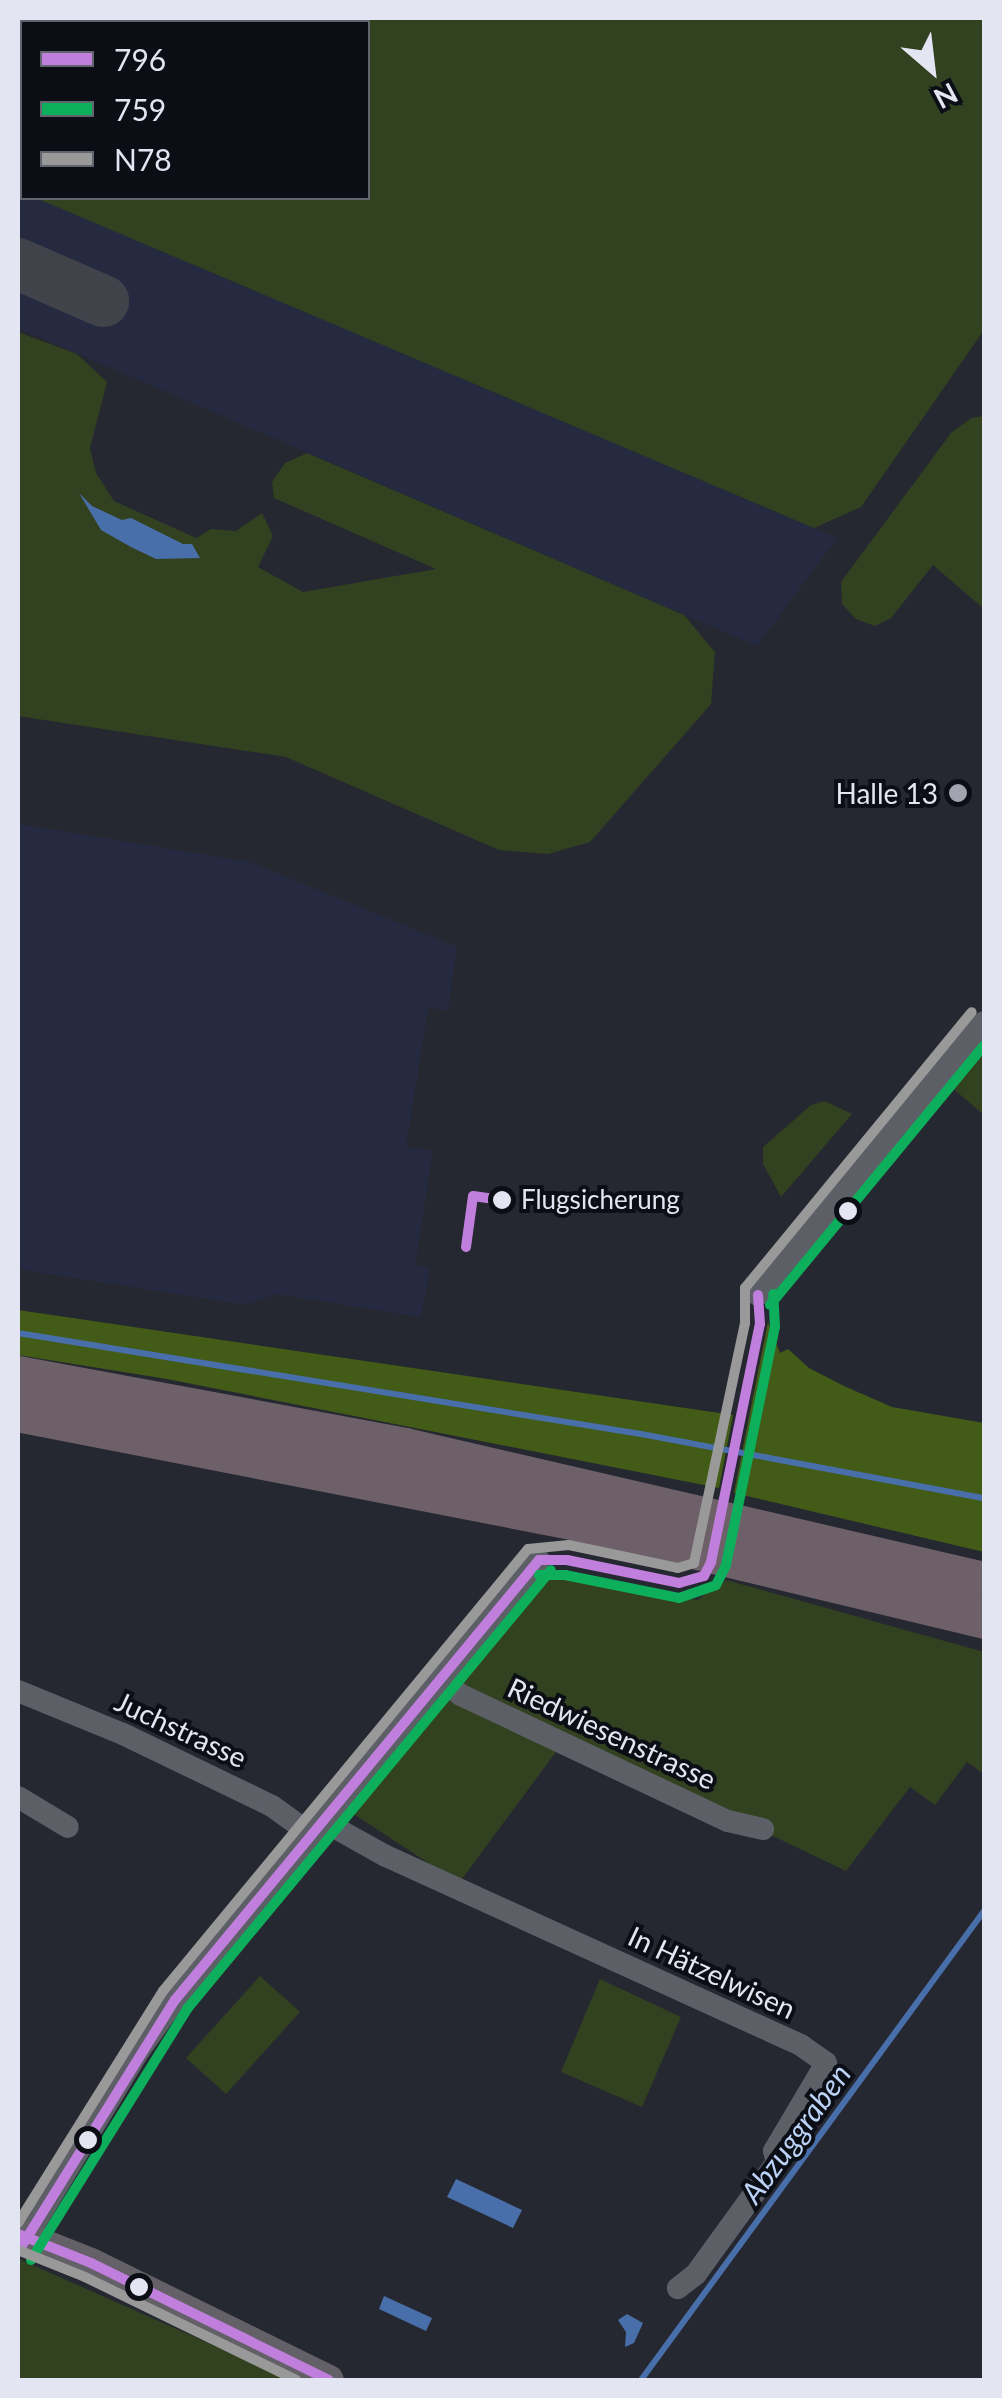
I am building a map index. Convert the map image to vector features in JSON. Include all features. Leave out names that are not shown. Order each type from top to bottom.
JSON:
[{"type":"highway","points":[[18,1376],[440,1456],[984,1582]]},
{"type":"highway","points":[[18,1412],[577,1521],[984,1619]]},
{"type":"street","points":[[758,1295],[984,1022]]},
{"type":"street","points":[[329,2380],[90,2264],[20,2242],[148,2038],[539,1560]]},
{"type":"street","name":"Riedwiesenstrasse","points":[[442,1679],[461,1695],[728,1821],[763,1829]]},
{"type":"street","name":"Juchstrasse","points":[[18,1691],[124,1734],[317,1828]]},
{"type":"street","points":[[18,1797],[68,1828]]},
{"type":"street","name":"In Hätzelwisen","points":[[317,1828],[802,2046],[826,2063],[774,2150],[777,2162],[696,2274],[678,2288]]},
{"type":"shaded area","points":[[18,190],[20,200],[41,200],[837,538],[757,646],[18,328]]},
{"type":"shaded area","points":[[18,824],[250,862],[457,947],[448,1010],[428,1008],[406,1147],[433,1151],[415,1265],[430,1268],[421,1317],[276,1294],[247,1305],[18,1269]]},
{"type":"green space","points":[[18,18],[984,18],[984,330],[861,507],[814,528],[41,200],[370,200],[370,20],[20,20],[18,190]]},
{"type":"green space","points":[[18,332],[77,354],[107,382],[90,448],[96,473],[114,501],[196,538],[211,529],[236,531],[262,513],[273,536],[258,567],[303,592],[436,569],[274,498],[272,482],[285,463],[307,453],[684,615],[715,652],[711,704],[590,842],[548,854],[499,850],[286,757],[18,716]]},
{"type":"green space","points":[[984,416],[984,609],[933,565],[891,618],[875,626],[856,619],[842,604],[841,582],[951,433],[971,418]]},
{"type":"green space","points":[[984,1045],[984,1115],[950,1086]]},
{"type":"green space","points":[[825,1101],[852,1114],[781,1197],[763,1164],[763,1147],[811,1105]]},
{"type":"green space","points":[[18,1310],[733,1415],[719,1488],[167,1379],[18,1355]]},
{"type":"green space","points":[[768,1322],[780,1353],[788,1349],[809,1368],[844,1386],[892,1407],[984,1423],[984,1552],[734,1493]]},
{"type":"green space","points":[[551,1571],[697,1600],[726,1580],[984,1652],[984,1774],[967,1762],[935,1805],[910,1787],[846,1871],[567,1737],[459,1883],[352,1813]]},
{"type":"green space","points":[[260,1976],[300,2012],[226,2094],[186,2058]]},
{"type":"green space","points":[[600,1979],[681,2017],[642,2107],[561,2072]]},
{"type":"green space","points":[[19,2259],[278,2374],[291,2380],[18,2380]]},
{"type":"water","points":[[79,493],[92,506],[122,520],[131,518],[183,544],[192,544],[200,558],[156,559],[131,547],[101,530]]},
{"type":"water","points":[[456,2179],[522,2210],[513,2228],[447,2197]]},
{"type":"water","points":[[384,2296],[432,2318],[426,2331],[379,2309]]},
{"type":"water","points":[[627,2314],[643,2323],[634,2343],[625,2347],[626,2332],[618,2320]]},
{"type":"waterway","points":[[18,1333],[641,1434],[984,1498]]},
{"type":"waterway","name":"Abzuggraben","points":[[641,2380],[984,1911]]},
{"type":"taxiway","points":[[18,264],[103,301]]},
{"type":"transit line","name":"N78","points":[[18,2223],[163,1991],[528,1549],[569,1545],[678,1568],[694,1563],[745,1323],[745,1288],[972,1012]]},
{"type":"transit line","name":"759","points":[[770,1305],[984,1045]]},
{"type":"transit line","name":"796","points":[[466,1247],[473,1196],[502,1200]]},
{"type":"transit line","name":"759","points":[[539,1575],[565,1575],[679,1598],[716,1585],[726,1565],[775,1327],[773,1294]]},
{"type":"transit line","name":"796","points":[[539,1560],[567,1560],[679,1583],[704,1576],[711,1562],[760,1324],[758,1295]]},
{"type":"transit line","name":"796","points":[[18,2252],[175,2000],[539,1560]]},
{"type":"transit line","name":"759","points":[[31,2260],[187,2009],[551,1570]]},
{"type":"transit line","name":"796","points":[[18,2234],[91,2263],[329,2380]]},
{"type":"transit line","name":"N78","points":[[18,2250],[85,2277],[296,2380]]},
{"type":"place","name":"Halle 13","points":[[958,793]]},
{"type":"place","name":"Flugsicherung","points":[[502,1200]]}]
